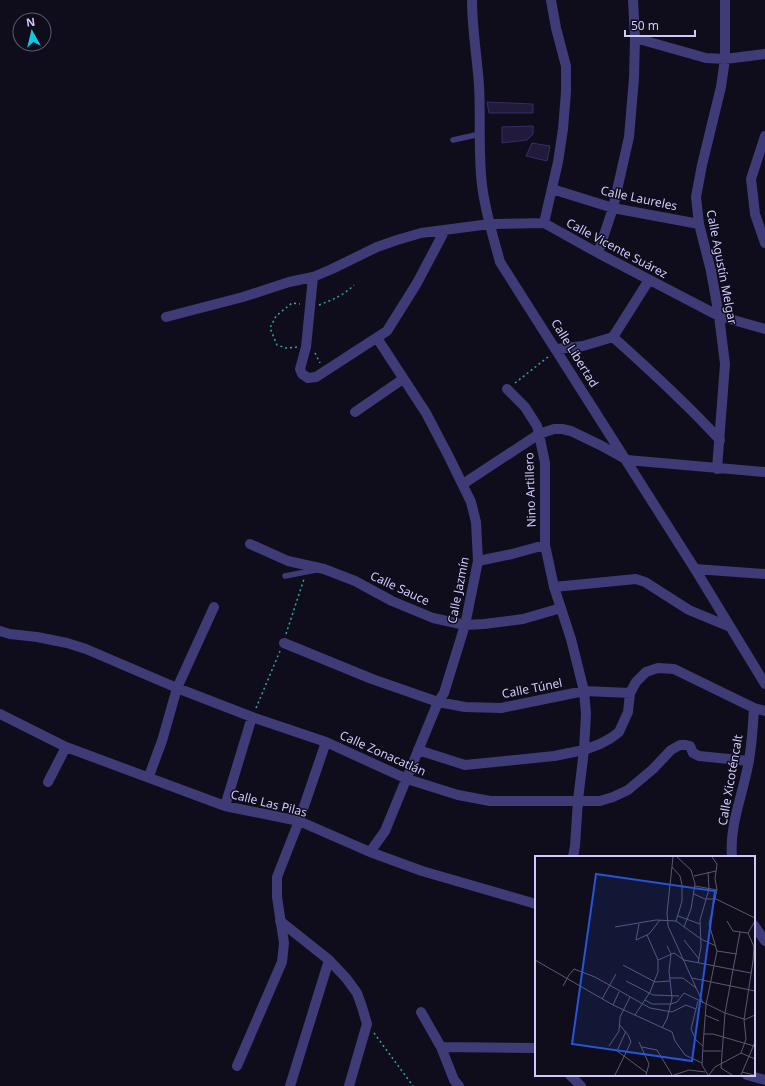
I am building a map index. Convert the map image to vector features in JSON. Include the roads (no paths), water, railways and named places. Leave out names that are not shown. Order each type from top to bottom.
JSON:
[{"type":"street","name":"Calle Libertad","points":[[472,0],[472,23],[479,84],[482,185],[500,262],[627,460],[765,684]]},
{"type":"street","points":[[166,317],[243,297],[290,282],[313,277],[377,247],[421,233],[490,224],[544,223],[559,156],[566,92],[566,66],[556,28],[551,0]]},
{"type":"street","points":[[598,253],[613,208],[629,137],[636,38],[633,0]]},
{"type":"street","name":"Calle Agustín Melgar","points":[[717,469],[725,364],[719,316],[711,271],[699,224],[696,197],[702,165],[721,87],[725,59],[726,0]]},
{"type":"street","points":[[636,38],[706,58],[725,59],[765,54]]},
{"type":"street","points":[[765,136],[751,179],[755,214],[765,243]]},
{"type":"street","name":"Calle Laureles","points":[[552,189],[613,208],[699,224]]},
{"type":"street","name":"Calle Vicente Suárez","points":[[544,223],[648,280],[719,316],[765,328]]},
{"type":"street","points":[[313,277],[306,347],[300,369],[302,374],[308,378],[316,377],[387,331],[448,229]]},
{"type":"street","points":[[557,349],[582,346],[613,338],[648,280]]},
{"type":"street","name":"Calle Jazmín","points":[[370,852],[385,831],[438,702],[444,693],[465,625],[478,561],[476,522],[471,502],[463,484],[426,413],[377,338]]},
{"type":"street","points":[[613,338],[692,409],[720,440]]},
{"type":"street","points":[[355,412],[403,379]]},
{"type":"street","name":"Nino Artillero","points":[[507,389],[525,408],[537,426],[544,463],[544,545],[554,587],[571,639],[584,691],[586,714],[584,750],[573,856]]},
{"type":"street","points":[[463,484],[539,434],[554,429],[571,431],[627,460],[765,472]]},
{"type":"street","name":"Calle Sauce","points":[[250,544],[288,561],[324,569],[355,581],[392,601],[434,618],[465,625],[484,624],[523,618],[561,608]]},
{"type":"street","points":[[478,561],[512,554],[544,545]]},
{"type":"street","points":[[695,569],[765,574]]},
{"type":"street","points":[[554,587],[636,579],[645,582],[689,610],[730,627]]},
{"type":"street","points":[[149,776],[162,741],[176,688],[214,607]]},
{"type":"street","name":"Calle Zonacatlán","points":[[0,631],[67,643],[86,649],[176,688],[252,717],[326,742],[407,779],[458,795],[490,800],[600,800],[613,797],[628,790],[671,750],[680,745],[690,746],[693,753],[699,756],[749,761]]},
{"type":"street","name":"Calle Túnel","points":[[284,643],[372,679],[438,702],[465,707],[501,708],[584,691],[630,693]]},
{"type":"street","points":[[418,750],[465,765],[546,756],[584,750],[600,744],[619,732],[628,712],[630,693],[636,682],[646,672],[658,668],[674,669],[754,708],[765,711]]},
{"type":"street","name":"Calle Xicoténcalt","points":[[732,856],[731,849],[735,817],[749,761],[754,708]]},
{"type":"street","name":"Calle Las Pilas","points":[[0,714],[66,747],[149,776],[226,806],[299,821],[370,852],[422,871],[535,904]]},
{"type":"street","points":[[226,806],[252,717]]},
{"type":"street","points":[[237,1066],[282,962],[284,943],[277,897],[277,877],[299,821],[326,742]]},
{"type":"street","points":[[48,782],[66,747]]},
{"type":"street","points":[[280,921],[329,960],[346,978],[357,993],[367,1024],[349,1086]]},
{"type":"street","points":[[755,926],[765,941]]},
{"type":"street","points":[[290,1086],[329,960]]},
{"type":"street","points":[[421,1012],[440,1047],[454,1080],[459,1086]]},
{"type":"street","points":[[440,1047],[535,1048]]},
{"type":"street","points":[[571,1076],[581,1086]]},
{"type":"street","points":[[751,1076],[765,1080]]},
{"type":"lane","points":[[453,140],[480,134]]},
{"type":"lane","points":[[285,576],[324,569]]}]
